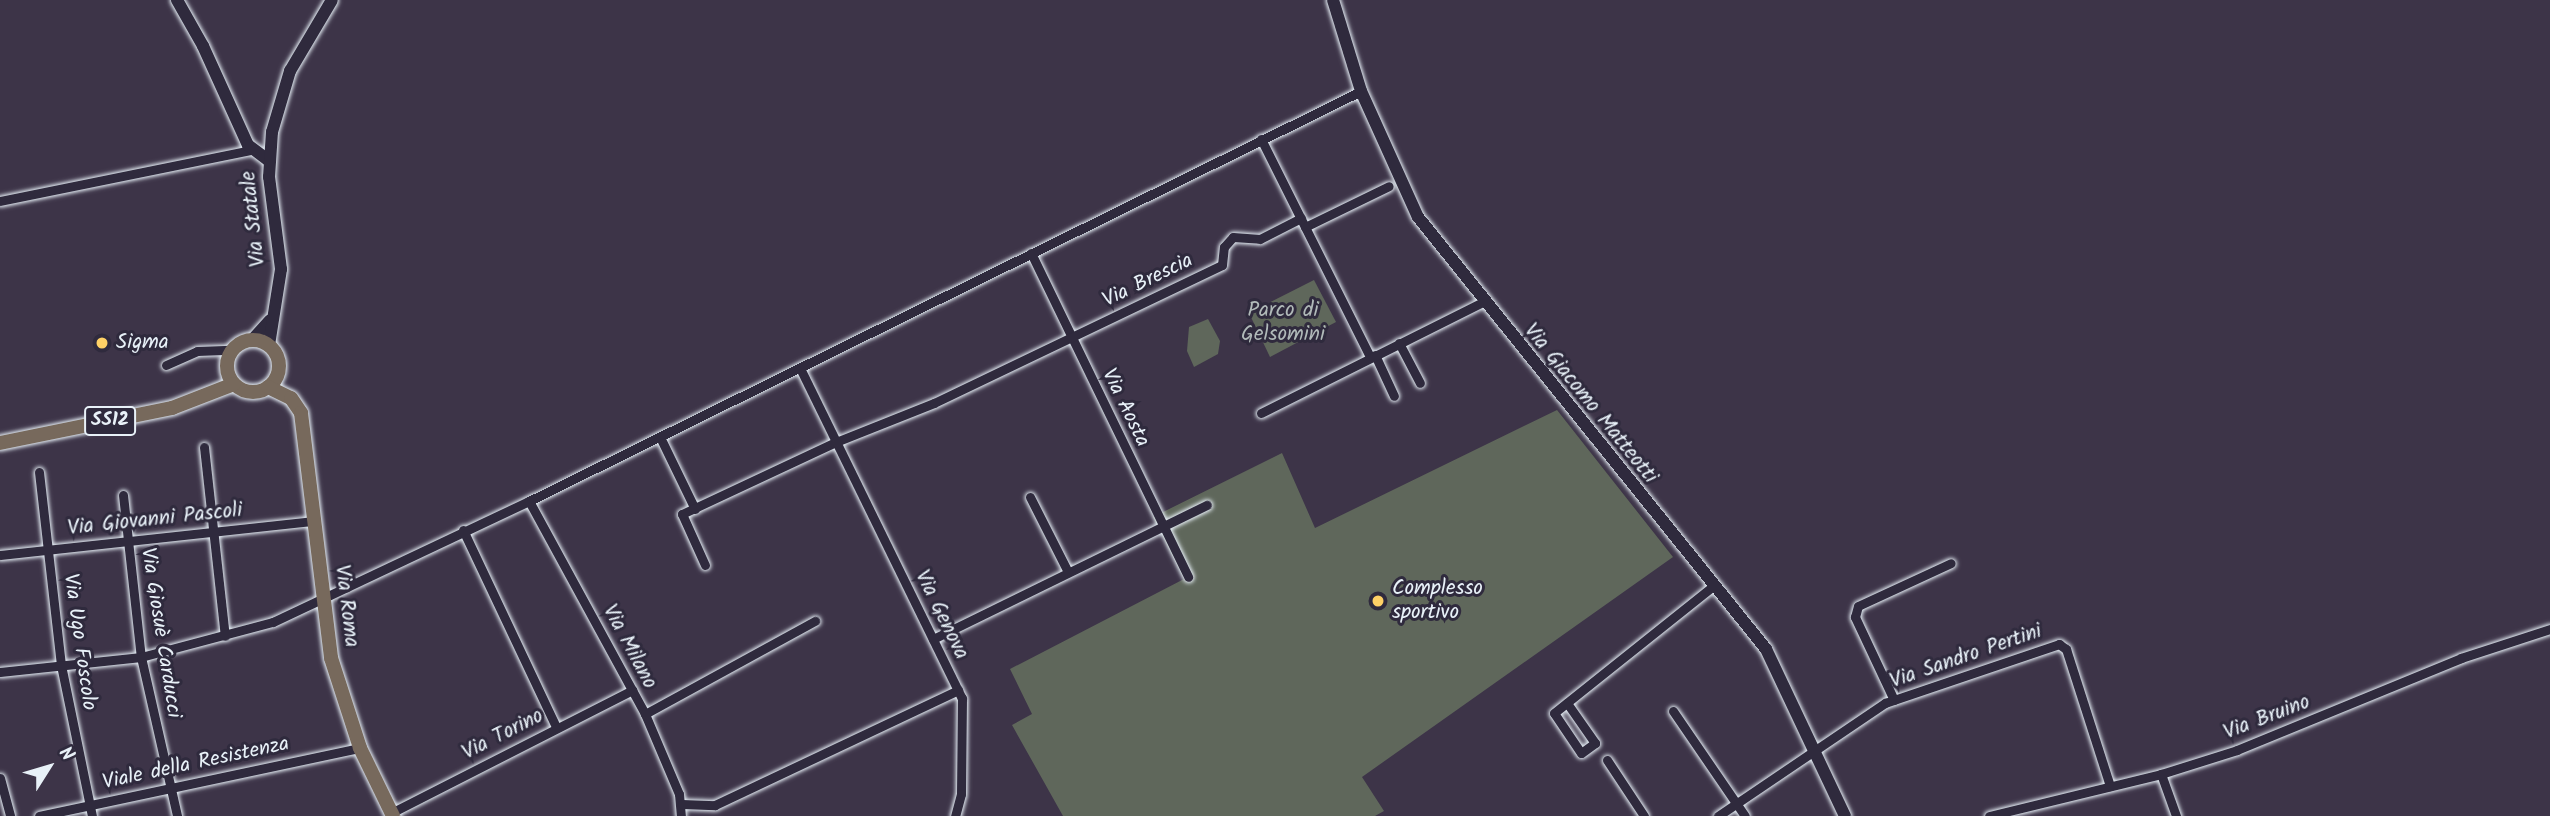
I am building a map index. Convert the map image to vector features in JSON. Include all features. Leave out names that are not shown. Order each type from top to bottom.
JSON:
[{"type":"main road","points":[[215,388],[227,368],[231,350],[253,339],[269,345],[277,354],[278,372],[268,387]]},
{"type":"main road","points":[[227,368],[234,384]]},
{"type":"main road","name":"Via Roma","points":[[278,372],[287,395],[301,416],[331,658],[360,748],[392,815]]},
{"type":"main road","points":[[215,388],[234,384],[251,392],[268,387],[287,395]]},
{"type":"main road","name":"SS12","points":[[0,443],[172,408],[215,388]]},
{"type":"street","points":[[177,0],[204,46],[251,150],[269,160]]},
{"type":"street","name":"Via Statale","points":[[269,345],[281,269],[269,160],[277,107],[290,71],[332,0]]},
{"type":"street","name":"Via Giacomo Matteotti","points":[[1333,0],[1361,91],[1418,217],[1712,587],[1766,649],[1845,816]]},
{"type":"street","points":[[0,672],[141,657],[273,622],[529,501],[1361,91]]},
{"type":"street","points":[[1261,139],[1394,396]]},
{"type":"street","points":[[0,201],[251,150]]},
{"type":"street","points":[[1303,223],[1389,186]]},
{"type":"street","name":"Via Brescia","points":[[1073,338],[1222,265],[1224,247],[1233,237],[1260,239],[1303,223]]},
{"type":"street","name":"Via Aosta","points":[[1031,253],[1188,577]]},
{"type":"street","points":[[1261,413],[1483,302]]},
{"type":"street","points":[[253,339],[271,320]]},
{"type":"street","points":[[705,565],[682,514],[836,442],[934,404],[1073,338]]},
{"type":"street","points":[[1399,343],[1420,383]]},
{"type":"street","points":[[166,365],[197,351],[231,350]]},
{"type":"street","name":"Via Genova","points":[[800,368],[958,690],[964,732],[955,816]]},
{"type":"street","points":[[660,437],[695,509]]},
{"type":"street","points":[[205,447],[225,636]]},
{"type":"street","name":"Via Ugo Foscolo","points":[[39,472],[61,666],[92,816]]},
{"type":"street","name":"Via Giosuè Carducci","points":[[123,495],[141,657],[177,816]]},
{"type":"street","points":[[1030,497],[1068,572]]},
{"type":"street","name":"Via Milano","points":[[529,501],[645,714],[682,804],[681,816]]},
{"type":"street","points":[[933,639],[1207,505]]},
{"type":"street","name":"Via Giovanni Pascoli","points":[[0,555],[314,521]]},
{"type":"street","points":[[463,530],[556,727]]},
{"type":"street","points":[[1894,700],[1855,617],[1858,606],[1951,563]]},
{"type":"street","points":[[1567,703],[1595,743],[1581,753],[1554,713],[1712,587]]},
{"type":"street","points":[[645,714],[815,621]]},
{"type":"street","name":"Via Bruino","points":[[1989,816],[2161,774],[2236,750],[2461,658],[2550,629]]},
{"type":"street","name":"Via Sandro Pertini","points":[[1718,816],[1894,700],[2059,644],[2066,649],[2110,786]]},
{"type":"street","name":"Via Torino","points":[[392,815],[556,727],[632,690]]},
{"type":"street","points":[[682,804],[715,805],[958,690]]},
{"type":"street","points":[[1673,711],[1745,816]]},
{"type":"street","name":"Viale della Resistenza","points":[[39,816],[360,748]]},
{"type":"street","points":[[1607,760],[1644,816]]},
{"type":"street","points":[[2161,774],[2176,816]]},
{"type":"street","points":[[0,778],[10,816]]},
{"type":"green space","name":"Parco di Gelsomini","points":[[1314,280],[1336,322],[1270,357],[1249,313]]},
{"type":"green space","points":[[1208,319],[1220,341],[1218,354],[1194,367],[1187,351],[1189,327]]},
{"type":"green space","name":"Complesso sportivo","points":[[1557,410],[1673,557],[1362,777],[1384,811],[1375,816],[1063,816],[1012,725],[1032,714],[1010,669],[1184,579],[1153,517],[1282,453],[1315,528]]},
{"type":"place","name":"Sigma","points":[[102,343]]},
{"type":"place","name":"Complesso sportivo","points":[[1378,601]]}]
